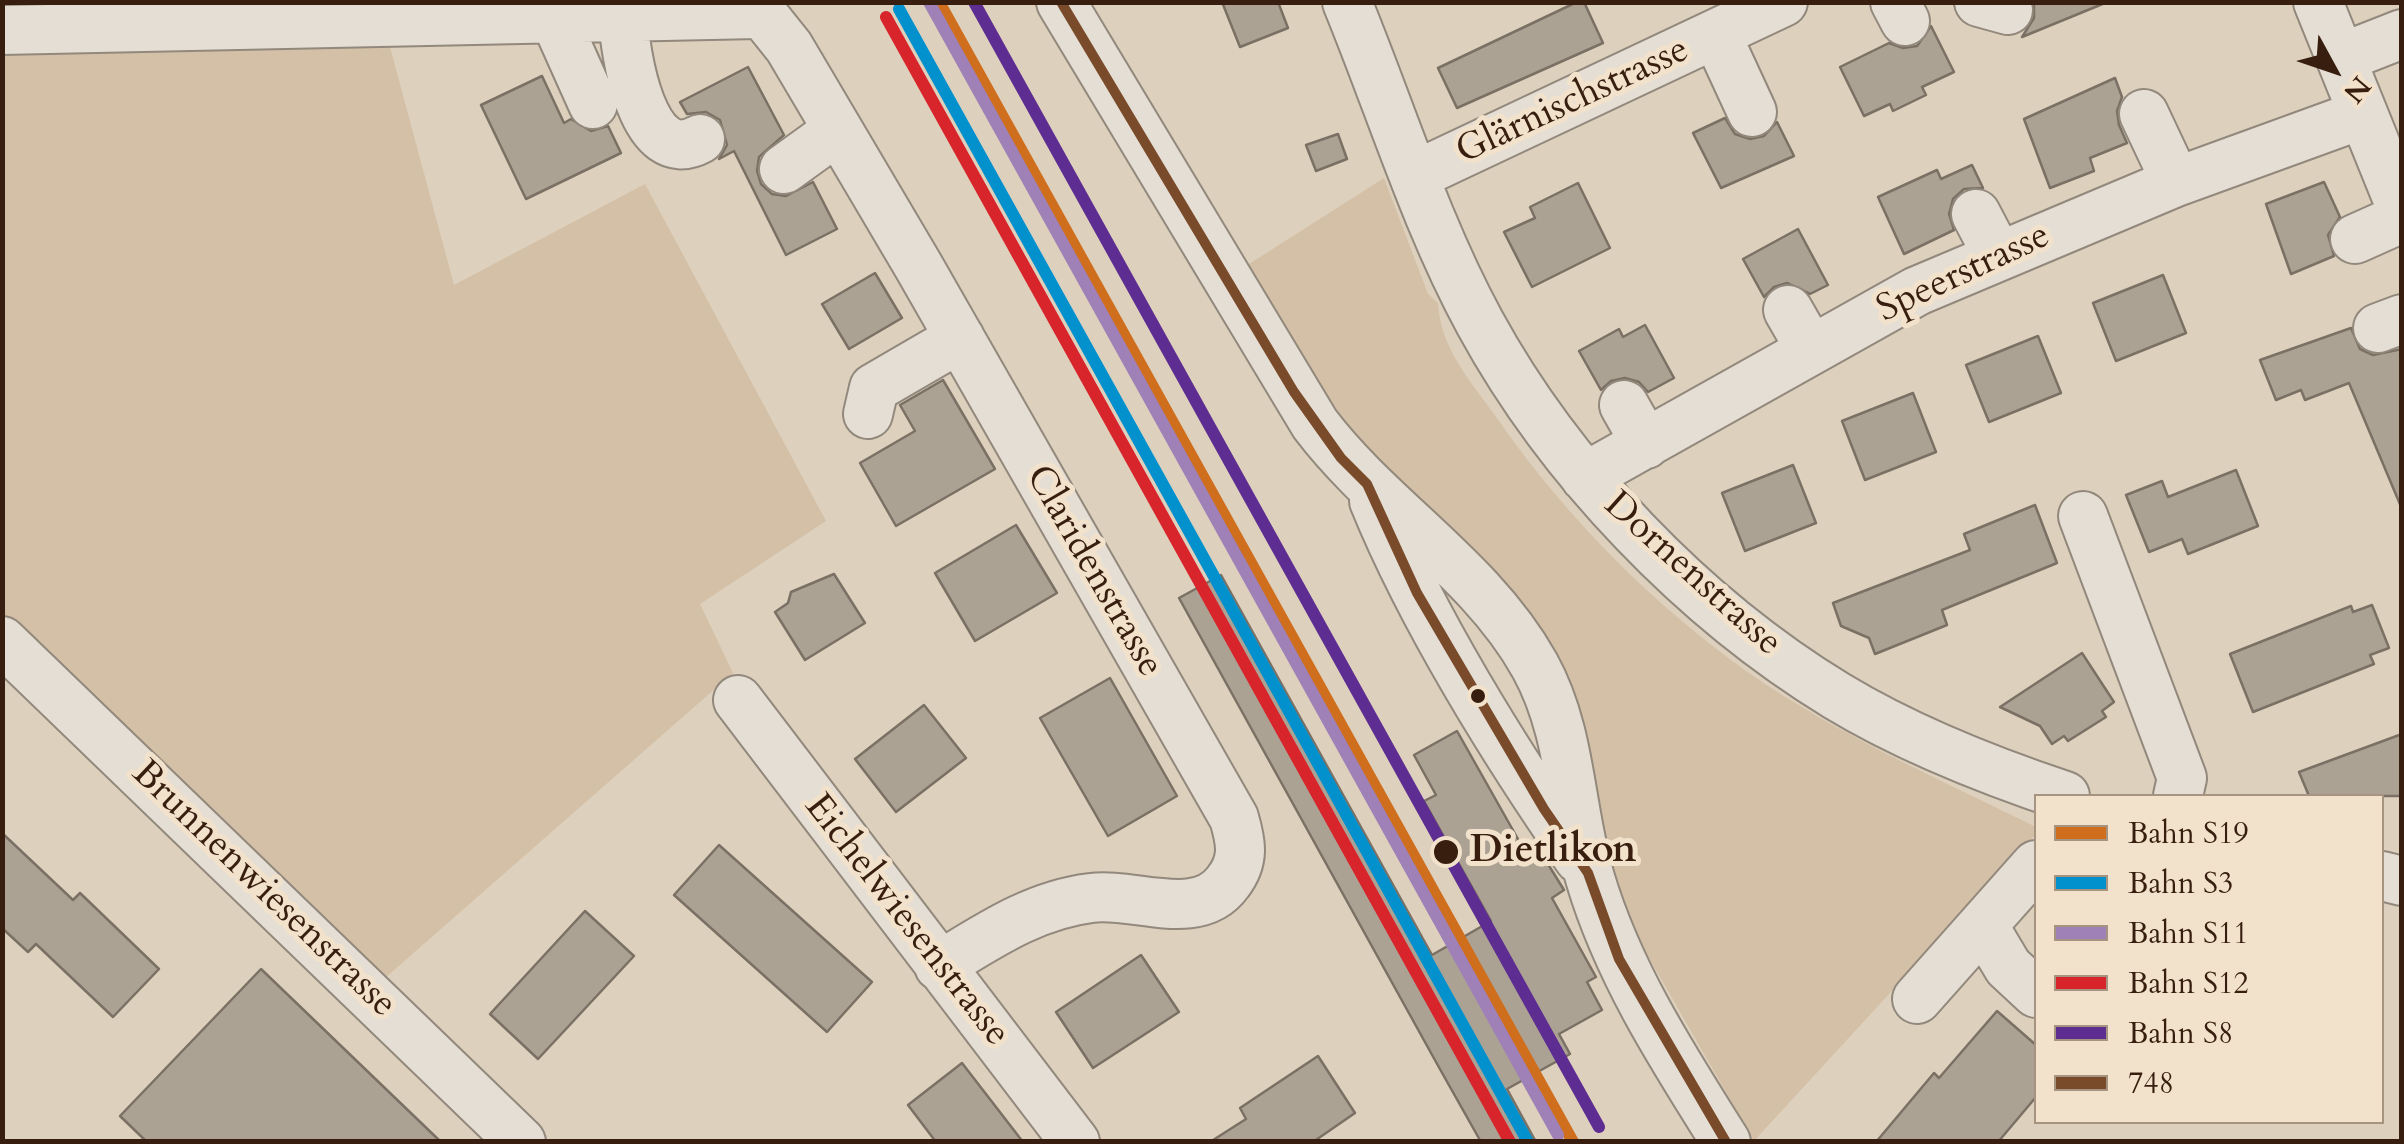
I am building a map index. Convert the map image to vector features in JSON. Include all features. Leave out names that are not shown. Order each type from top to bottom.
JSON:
[{"type":"street","points":[[1061,2],[1294,392],[1340,458],[1472,582],[1535,666],[1564,742],[1588,872],[1619,959],[1726,1142]]},
{"type":"street","name":"Glärnischstrasse","points":[[1416,175],[1783,2]]},
{"type":"street","points":[[2318,2],[2340,58],[2381,136],[2402,210]]},
{"type":"street","points":[[5,21],[78,15],[339,12],[623,16],[756,8]]},
{"type":"street","name":"Claridenstrasse","points":[[756,8],[789,48],[960,338],[1234,818],[1242,848],[1234,874],[1222,890],[1200,902],[1108,887],[1092,898],[1029,913],[938,966]]},
{"type":"street","name":"Dornenstrasse","points":[[1360,8],[1416,175],[1478,320],[1516,384],[1585,477],[1640,536],[1703,594],[1837,696],[1941,750],[2060,794]]},
{"type":"street","points":[[623,16],[624,50],[639,100],[657,134],[674,146],[686,147],[700,139]]},
{"type":"street","points":[[554,17],[593,104]]},
{"type":"street","points":[[1716,34],[1752,112]]},
{"type":"street","points":[[2340,58],[2402,34]]},
{"type":"street","points":[[2144,114],[2176,182]]},
{"type":"street","points":[[784,169],[838,130]]},
{"type":"street","name":"Speerstrasse","points":[[1585,477],[1635,424],[1799,330],[1917,291],[1987,235],[2176,182],[2381,136]]},
{"type":"street","points":[[2355,239],[2402,218]]},
{"type":"street","points":[[868,414],[874,388],[960,338]]},
{"type":"street","points":[[1368,484],[1417,593],[1544,809],[1588,872]]},
{"type":"street","points":[[2083,516],[2182,778],[2178,794]]},
{"type":"street","name":"Brunnenwiesenstrasse","points":[[2,640],[521,1142]]},
{"type":"street","name":"Eichelwiesenstrasse","points":[[738,700],[1075,1142]]},
{"type":"street","points":[[1917,999],[2034,867]]},
{"type":"street","points":[[1983,926],[2008,966],[2034,990]]},
{"type":"shaded area","points":[[383,21],[454,285],[645,184],[826,521],[700,604],[733,673],[369,992],[3,641],[2,30]]},
{"type":"shaded area","points":[[1384,178],[1428,294],[1438,303],[1451,351],[1525,457],[1614,558],[1679,619],[1783,695],[1890,755],[2034,826],[2034,836],[1754,1141],[1637,937],[1607,853],[1562,692],[1350,448],[1235,273]]},
{"type":"building","points":[[1222,2],[1278,2],[1288,28],[1240,47]]},
{"type":"building","points":[[1584,2],[1603,43],[1457,108],[1438,68]]},
{"type":"building","points":[[2034,2],[2105,3],[2022,37],[2034,18]]},
{"type":"building","points":[[1931,26],[1954,72],[1922,87],[1926,95],[1893,111],[1890,104],[1864,116],[1840,67],[1889,43],[1903,48],[1917,46]]},
{"type":"building","points":[[748,67],[784,135],[759,157],[757,171],[761,184],[772,194],[786,196],[813,182],[837,229],[786,255],[734,151],[719,159],[727,145],[720,120],[706,112],[687,114],[680,102]]},
{"type":"building","points":[[542,76],[564,123],[571,119],[591,131],[608,126],[621,153],[526,199],[481,105]]},
{"type":"building","points":[[2115,78],[2122,97],[2117,111],[2119,125],[2127,143],[2090,158],[2094,171],[2050,188],[2024,119]]},
{"type":"building","points":[[1725,118],[1735,134],[1750,139],[1764,136],[1777,122],[1794,156],[1721,188],[1693,133]]},
{"type":"building","points":[[1338,134],[1347,159],[1316,171],[1306,145]]},
{"type":"building","points":[[1972,165],[1983,188],[1964,189],[1953,199],[1949,214],[1954,230],[1904,254],[1878,197],[1937,170],[1941,179]]},
{"type":"building","points":[[2324,182],[2340,217],[2328,235],[2334,256],[2291,274],[2266,204]]},
{"type":"building","points":[[1578,183],[1610,248],[1532,287],[1504,232],[1535,218],[1530,207]]},
{"type":"building","points":[[1798,229],[1828,285],[1810,294],[1787,283],[1774,287],[1764,297],[1743,259]]},
{"type":"building","points":[[875,273],[902,318],[849,349],[822,304]]},
{"type":"building","points":[[2163,275],[2186,333],[2116,361],[2093,303]]},
{"type":"building","points":[[1645,325],[1674,378],[1648,392],[1639,382],[1625,378],[1611,381],[1601,390],[1579,351],[1619,329],[1623,337]]},
{"type":"building","points":[[2351,328],[2360,349],[2373,355],[2402,349],[2402,509],[2349,383],[2305,400],[2301,390],[2276,400],[2260,360]]},
{"type":"building","points":[[2038,336],[2061,393],[1989,422],[1966,365]]},
{"type":"building","points":[[943,380],[995,469],[896,526],[860,463],[915,431],[900,405]]},
{"type":"building","points":[[1913,393],[1936,452],[1865,480],[1842,421]]},
{"type":"building","points":[[1793,465],[1816,523],[1745,551],[1722,493]]},
{"type":"building","points":[[2236,470],[2258,526],[2188,554],[2182,539],[2149,552],[2126,495],[2162,481],[2168,497]]},
{"type":"building","points":[[2035,505],[2057,563],[1942,610],[1947,625],[1875,654],[1869,638],[1841,626],[1833,603],[1970,550],[1964,534]]},
{"type":"building","points":[[1016,525],[1057,593],[975,641],[935,573]]},
{"type":"building","points":[[834,574],[865,623],[805,660],[775,612],[788,603],[791,592]]},
{"type":"building","points":[[1221,575],[1432,955],[1491,921],[1424,801],[1436,795],[1414,755],[1457,731],[1527,855],[1538,848],[1564,890],[1552,898],[1596,977],[1587,982],[1602,1010],[1559,1034],[1570,1054],[1507,1089],[1536,1142],[1481,1142],[1441,1071],[1179,598]]},
{"type":"building","points":[[2372,605],[2389,648],[2370,655],[2374,664],[2253,712],[2230,654],[2351,606],[2353,612]]},
{"type":"building","points":[[2082,653],[2114,702],[2102,711],[2106,717],[2068,741],[2064,736],[2052,744],[2040,726],[2000,707]]},
{"type":"building","points":[[1110,678],[1177,796],[1108,836],[1040,718]]},
{"type":"building","points":[[924,705],[966,758],[896,812],[855,759]]},
{"type":"building","points":[[2402,734],[2402,796],[2308,794],[2299,772]]},
{"type":"building","points":[[2,833],[73,900],[80,893],[159,969],[113,1017],[36,944],[28,952],[2,928]]},
{"type":"building","points":[[719,845],[872,982],[827,1032],[674,895]]},
{"type":"building","points":[[585,911],[634,956],[538,1059],[490,1014]]},
{"type":"building","points":[[1141,955],[1179,1012],[1093,1068],[1056,1012]]},
{"type":"building","points":[[261,969],[441,1142],[147,1142],[120,1116]]},
{"type":"building","points":[[1997,1011],[2034,1043],[2034,1099],[1998,1142],[1876,1142],[1934,1073],[1939,1078]]},
{"type":"building","points":[[1318,1056],[1355,1113],[1313,1142],[1210,1142],[1246,1119],[1240,1108]]},
{"type":"building","points":[[962,1063],[1023,1142],[936,1142],[908,1105]]},
{"type":"rail line","name":"S11","points":[[929,2],[1558,1135]]},
{"type":"rail line","name":"S19","points":[[939,2],[1573,1142]]},
{"type":"rail line","name":"S8","points":[[974,2],[1599,1127]]},
{"type":"rail line","name":"S3","points":[[899,9],[1528,1142]]},
{"type":"rail line","name":"S12","points":[[886,17],[1510,1142]]},
{"type":"transit line","name":"748","points":[[1061,2],[1294,392],[1341,458],[1367,484],[1417,593],[1544,809],[1588,873],[1619,959],[1726,1142]]},
{"type":"place","name":"Dietlikon","points":[[1446,852]]}]
